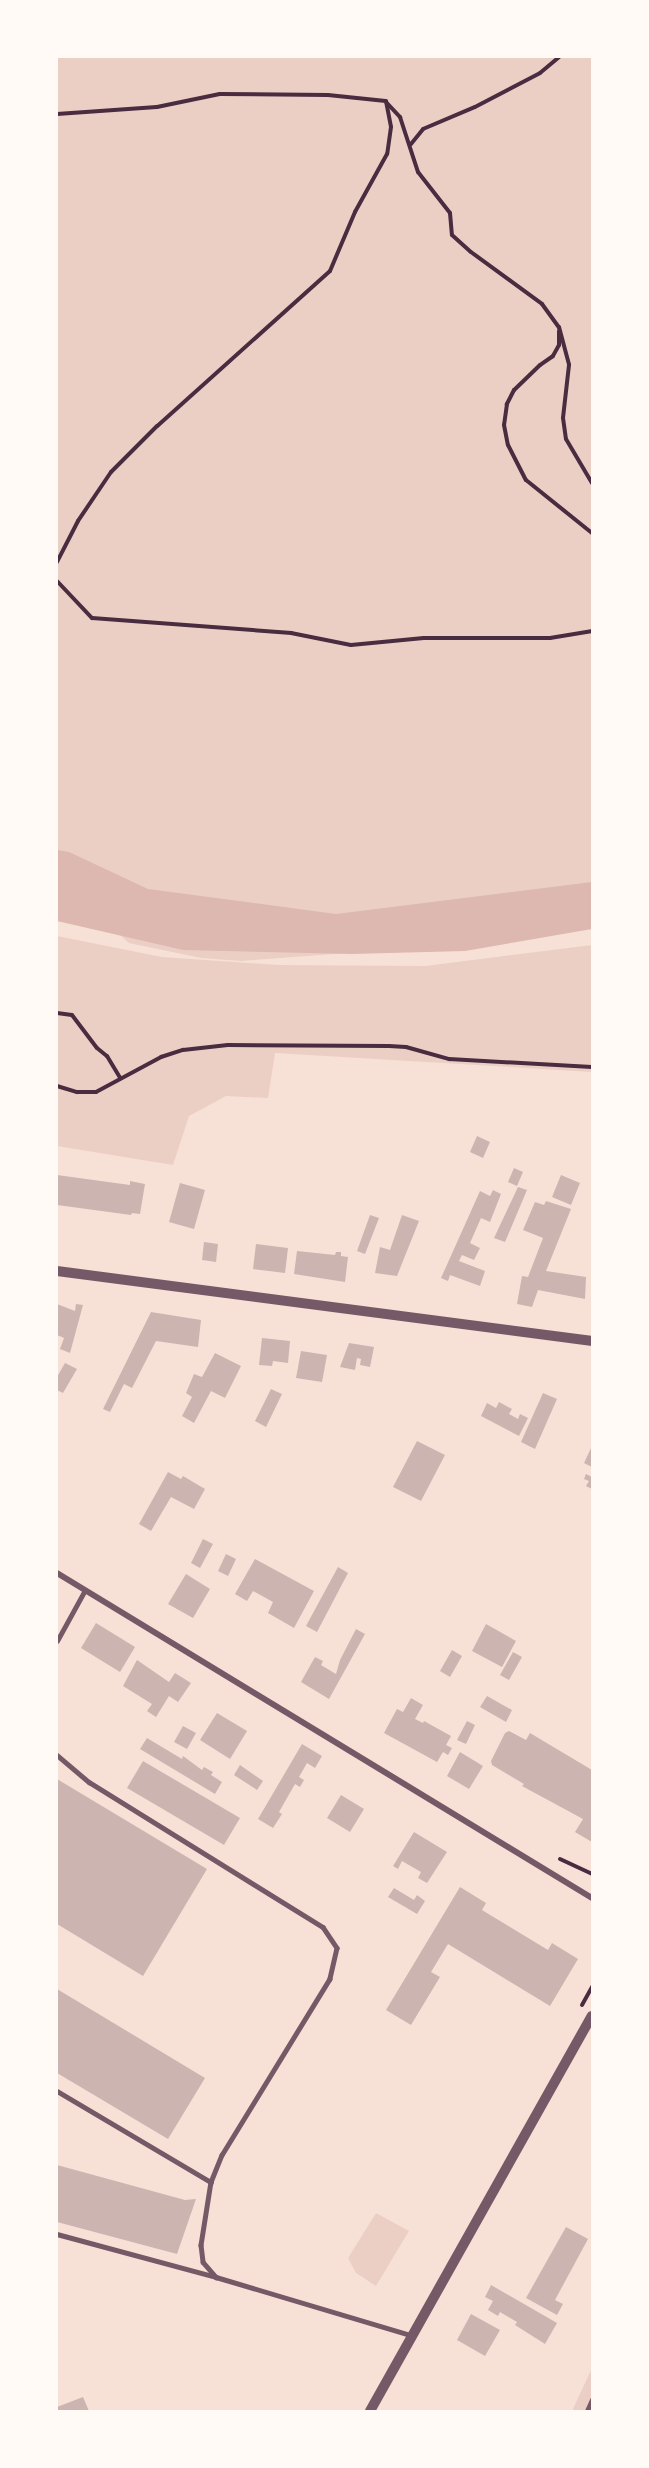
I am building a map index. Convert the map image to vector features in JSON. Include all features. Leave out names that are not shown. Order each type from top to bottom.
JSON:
[{"type":"street","points":[[57,1271],[592,1341]]},
{"type":"street","points":[[57,1573],[592,1898]]},
{"type":"street","points":[[370,2411],[592,2016]]},
{"type":"lane","points":[[57,1641],[85,1590]]},
{"type":"lane","points":[[57,1755],[89,1782],[323,1927],[337,1948],[330,1979],[222,2155],[211,2182],[201,2245],[203,2262],[216,2277]]},
{"type":"lane","points":[[57,2091],[211,2182]]},
{"type":"lane","points":[[57,2234],[216,2277],[413,2336]]},
{"type":"lane","points":[[586,2411],[592,2400]]},
{"type":"path","points":[[411,144],[423,129],[540,73],[559,57]]},
{"type":"path","points":[[57,114],[157,107],[220,94],[328,95],[386,101],[400,117],[411,144],[418,172],[450,213],[452,235],[471,252],[542,304],[559,327],[569,365],[563,418],[566,439],[592,483]]},
{"type":"path","points":[[57,562],[78,521],[111,472],[157,426],[330,271],[355,212],[387,154],[391,127],[386,101]]},
{"type":"path","points":[[559,327],[559,345],[553,356],[540,364],[514,390],[507,404],[504,425],[508,446],[526,480],[592,533]]},
{"type":"path","points":[[57,581],[92,618],[291,633],[351,645],[424,638],[550,638],[592,630]]},
{"type":"path","points":[[57,1013],[72,1015],[97,1048],[107,1056],[120,1078]]},
{"type":"path","points":[[57,1086],[77,1092],[96,1092],[161,1058],[183,1050],[228,1045],[406,1047],[449,1059],[477,1059],[516,1065],[592,1067]]},
{"type":"path","points":[[560,1859],[592,1874]]},
{"type":"shaded area","points":[[57,57],[592,57],[592,915],[400,949],[241,961],[201,958],[129,943],[102,919],[57,912]]},
{"type":"shaded area","points":[[57,850],[69,852],[148,889],[336,914],[592,882],[592,929],[465,951],[352,954],[183,950],[57,921]]},
{"type":"shaded area","points":[[57,936],[162,957],[279,965],[425,966],[592,945],[592,1072],[275,1053],[268,1098],[226,1096],[189,1116],[173,1165],[57,1146]]},
{"type":"shaded area","points":[[376,2213],[409,2231],[376,2286],[356,2273],[348,2258]]},
{"type":"shaded area","points":[[592,2368],[592,2411],[572,2411]]},
{"type":"building","points":[[477,1136],[490,1142],[483,1158],[470,1152]]},
{"type":"building","points":[[514,1168],[523,1172],[517,1186],[508,1182]]},
{"type":"building","points":[[57,1175],[130,1185],[130,1181],[145,1184],[140,1214],[132,1213],[131,1215],[57,1205]]},
{"type":"building","points":[[561,1175],[580,1183],[571,1205],[552,1197]]},
{"type":"building","points":[[180,1183],[205,1190],[194,1229],[169,1222]]},
{"type":"building","points":[[518,1187],[527,1190],[505,1242],[494,1238]]},
{"type":"building","points":[[493,1190],[501,1194],[490,1222],[481,1218],[470,1243],[480,1248],[474,1260],[462,1255],[459,1261],[485,1271],[480,1286],[450,1275],[448,1281],[441,1278],[480,1191],[490,1196]]},
{"type":"building","points":[[546,1201],[571,1209],[546,1271],[586,1277],[585,1299],[538,1290],[532,1307],[517,1304],[522,1276],[528,1277],[543,1238],[523,1230],[535,1202],[544,1205]]},
{"type":"building","points":[[370,1215],[379,1218],[365,1254],[357,1251]]},
{"type":"building","points":[[402,1215],[419,1221],[397,1276],[375,1273],[380,1247],[390,1250]]},
{"type":"building","points":[[204,1242],[218,1244],[216,1262],[202,1260]]},
{"type":"building","points":[[256,1244],[288,1248],[285,1273],[253,1269]]},
{"type":"building","points":[[297,1251],[335,1255],[336,1252],[341,1252],[341,1256],[348,1257],[345,1282],[294,1274]]},
{"type":"building","points":[[57,1304],[75,1311],[76,1304],[83,1305],[70,1353],[60,1349],[64,1338],[57,1335]]},
{"type":"building","points":[[151,1312],[201,1320],[198,1347],[156,1341],[132,1388],[124,1384],[110,1412],[103,1409]]},
{"type":"building","points":[[262,1338],[290,1341],[288,1363],[273,1361],[272,1366],[259,1365]]},
{"type":"building","points":[[349,1343],[374,1347],[370,1367],[360,1365],[361,1359],[357,1358],[355,1370],[340,1367]]},
{"type":"building","points":[[301,1351],[327,1355],[322,1382],[296,1378]]},
{"type":"building","points":[[215,1353],[241,1366],[225,1398],[211,1391],[194,1423],[182,1416],[192,1397],[186,1393],[194,1374],[202,1377]]},
{"type":"building","points":[[65,1363],[77,1369],[63,1393],[57,1390],[57,1377]]},
{"type":"building","points":[[271,1389],[282,1394],[266,1427],[255,1421]]},
{"type":"building","points":[[543,1393],[557,1399],[535,1449],[521,1442]]},
{"type":"building","points":[[499,1402],[512,1409],[509,1414],[518,1419],[520,1414],[528,1418],[519,1436],[481,1416],[487,1403],[496,1408]]},
{"type":"building","points":[[417,1441],[445,1455],[421,1501],[393,1487]]},
{"type":"building","points":[[592,1446],[592,1467],[584,1463]]},
{"type":"building","points":[[168,1472],[181,1479],[183,1476],[205,1489],[194,1509],[171,1497],[151,1531],[139,1524]]},
{"type":"building","points":[[586,1474],[592,1477],[592,1489],[586,1486],[589,1481],[584,1479]]},
{"type":"building","points":[[203,1539],[213,1544],[200,1568],[191,1563]]},
{"type":"building","points":[[226,1554],[236,1559],[228,1576],[218,1571]]},
{"type":"building","points":[[255,1559],[314,1591],[294,1628],[268,1613],[273,1602],[253,1591],[247,1601],[235,1594]]},
{"type":"building","points":[[338,1567],[348,1573],[317,1632],[306,1626]]},
{"type":"building","points":[[186,1574],[210,1589],[193,1618],[168,1604]]},
{"type":"building","points":[[96,1623],[135,1647],[120,1672],[81,1648]]},
{"type":"building","points":[[486,1624],[516,1641],[502,1667],[472,1651]]},
{"type":"building","points":[[356,1629],[365,1634],[329,1699],[301,1682],[315,1657],[323,1661],[321,1665],[336,1674],[340,1660]]},
{"type":"building","points":[[452,1650],[462,1656],[450,1677],[440,1671]]},
{"type":"building","points":[[513,1652],[522,1657],[509,1680],[500,1675]]},
{"type":"building","points":[[137,1660],[169,1682],[175,1673],[191,1683],[178,1702],[169,1696],[156,1717],[147,1711],[152,1704],[123,1686]]},
{"type":"building","points":[[487,1696],[512,1710],[506,1722],[480,1707]]},
{"type":"building","points":[[411,1698],[423,1705],[415,1719],[423,1723],[424,1721],[451,1736],[446,1745],[452,1748],[448,1755],[443,1752],[437,1762],[384,1733],[397,1709],[403,1712]]},
{"type":"building","points":[[217,1713],[247,1731],[230,1759],[200,1740]]},
{"type":"building","points":[[467,1721],[475,1725],[466,1744],[457,1740]]},
{"type":"building","points":[[183,1726],[196,1733],[187,1749],[174,1742]]},
{"type":"building","points":[[509,1731],[526,1740],[530,1733],[592,1770],[592,1842],[575,1832],[583,1819],[522,1786],[524,1784],[492,1765],[491,1761],[505,1733]]},
{"type":"building","points":[[147,1738],[182,1759],[183,1756],[202,1770],[204,1767],[213,1772],[211,1775],[222,1782],[215,1794],[140,1749]]},
{"type":"building","points":[[302,1744],[322,1756],[315,1768],[307,1763],[299,1777],[304,1780],[300,1787],[295,1784],[273,1828],[258,1819]]},
{"type":"building","points":[[460,1752],[483,1766],[469,1789],[447,1776]]},
{"type":"building","points":[[143,1761],[240,1818],[224,1845],[127,1788]]},
{"type":"building","points":[[240,1765],[263,1781],[257,1790],[234,1775]]},
{"type":"building","points":[[57,1779],[207,1869],[143,1976],[57,1924]]},
{"type":"building","points":[[341,1795],[364,1809],[350,1832],[327,1818]]},
{"type":"building","points":[[414,1832],[447,1852],[427,1883],[418,1878],[421,1872],[402,1861],[398,1869],[393,1866]]},
{"type":"building","points":[[460,1887],[486,1903],[482,1910],[548,1950],[552,1943],[578,1959],[550,2006],[448,1944],[431,1972],[440,1977],[411,2025],[386,2010]]},
{"type":"building","points":[[394,1888],[414,1900],[417,1895],[425,1901],[417,1914],[388,1897]]},
{"type":"building","points":[[57,1989],[205,2078],[168,2139],[57,2073]]},
{"type":"building","points":[[57,2165],[185,2200],[196,2199],[177,2254],[57,2222]]},
{"type":"building","points":[[566,2227],[588,2239],[555,2300],[563,2304],[557,2315],[526,2298]]},
{"type":"building","points":[[491,2285],[557,2323],[545,2344],[515,2325],[517,2322],[500,2312],[498,2316],[488,2310],[493,2301],[485,2297]]},
{"type":"building","points":[[471,2314],[500,2330],[485,2356],[457,2340]]},
{"type":"building","points":[[83,2397],[89,2411],[57,2411],[57,2407]]}]
